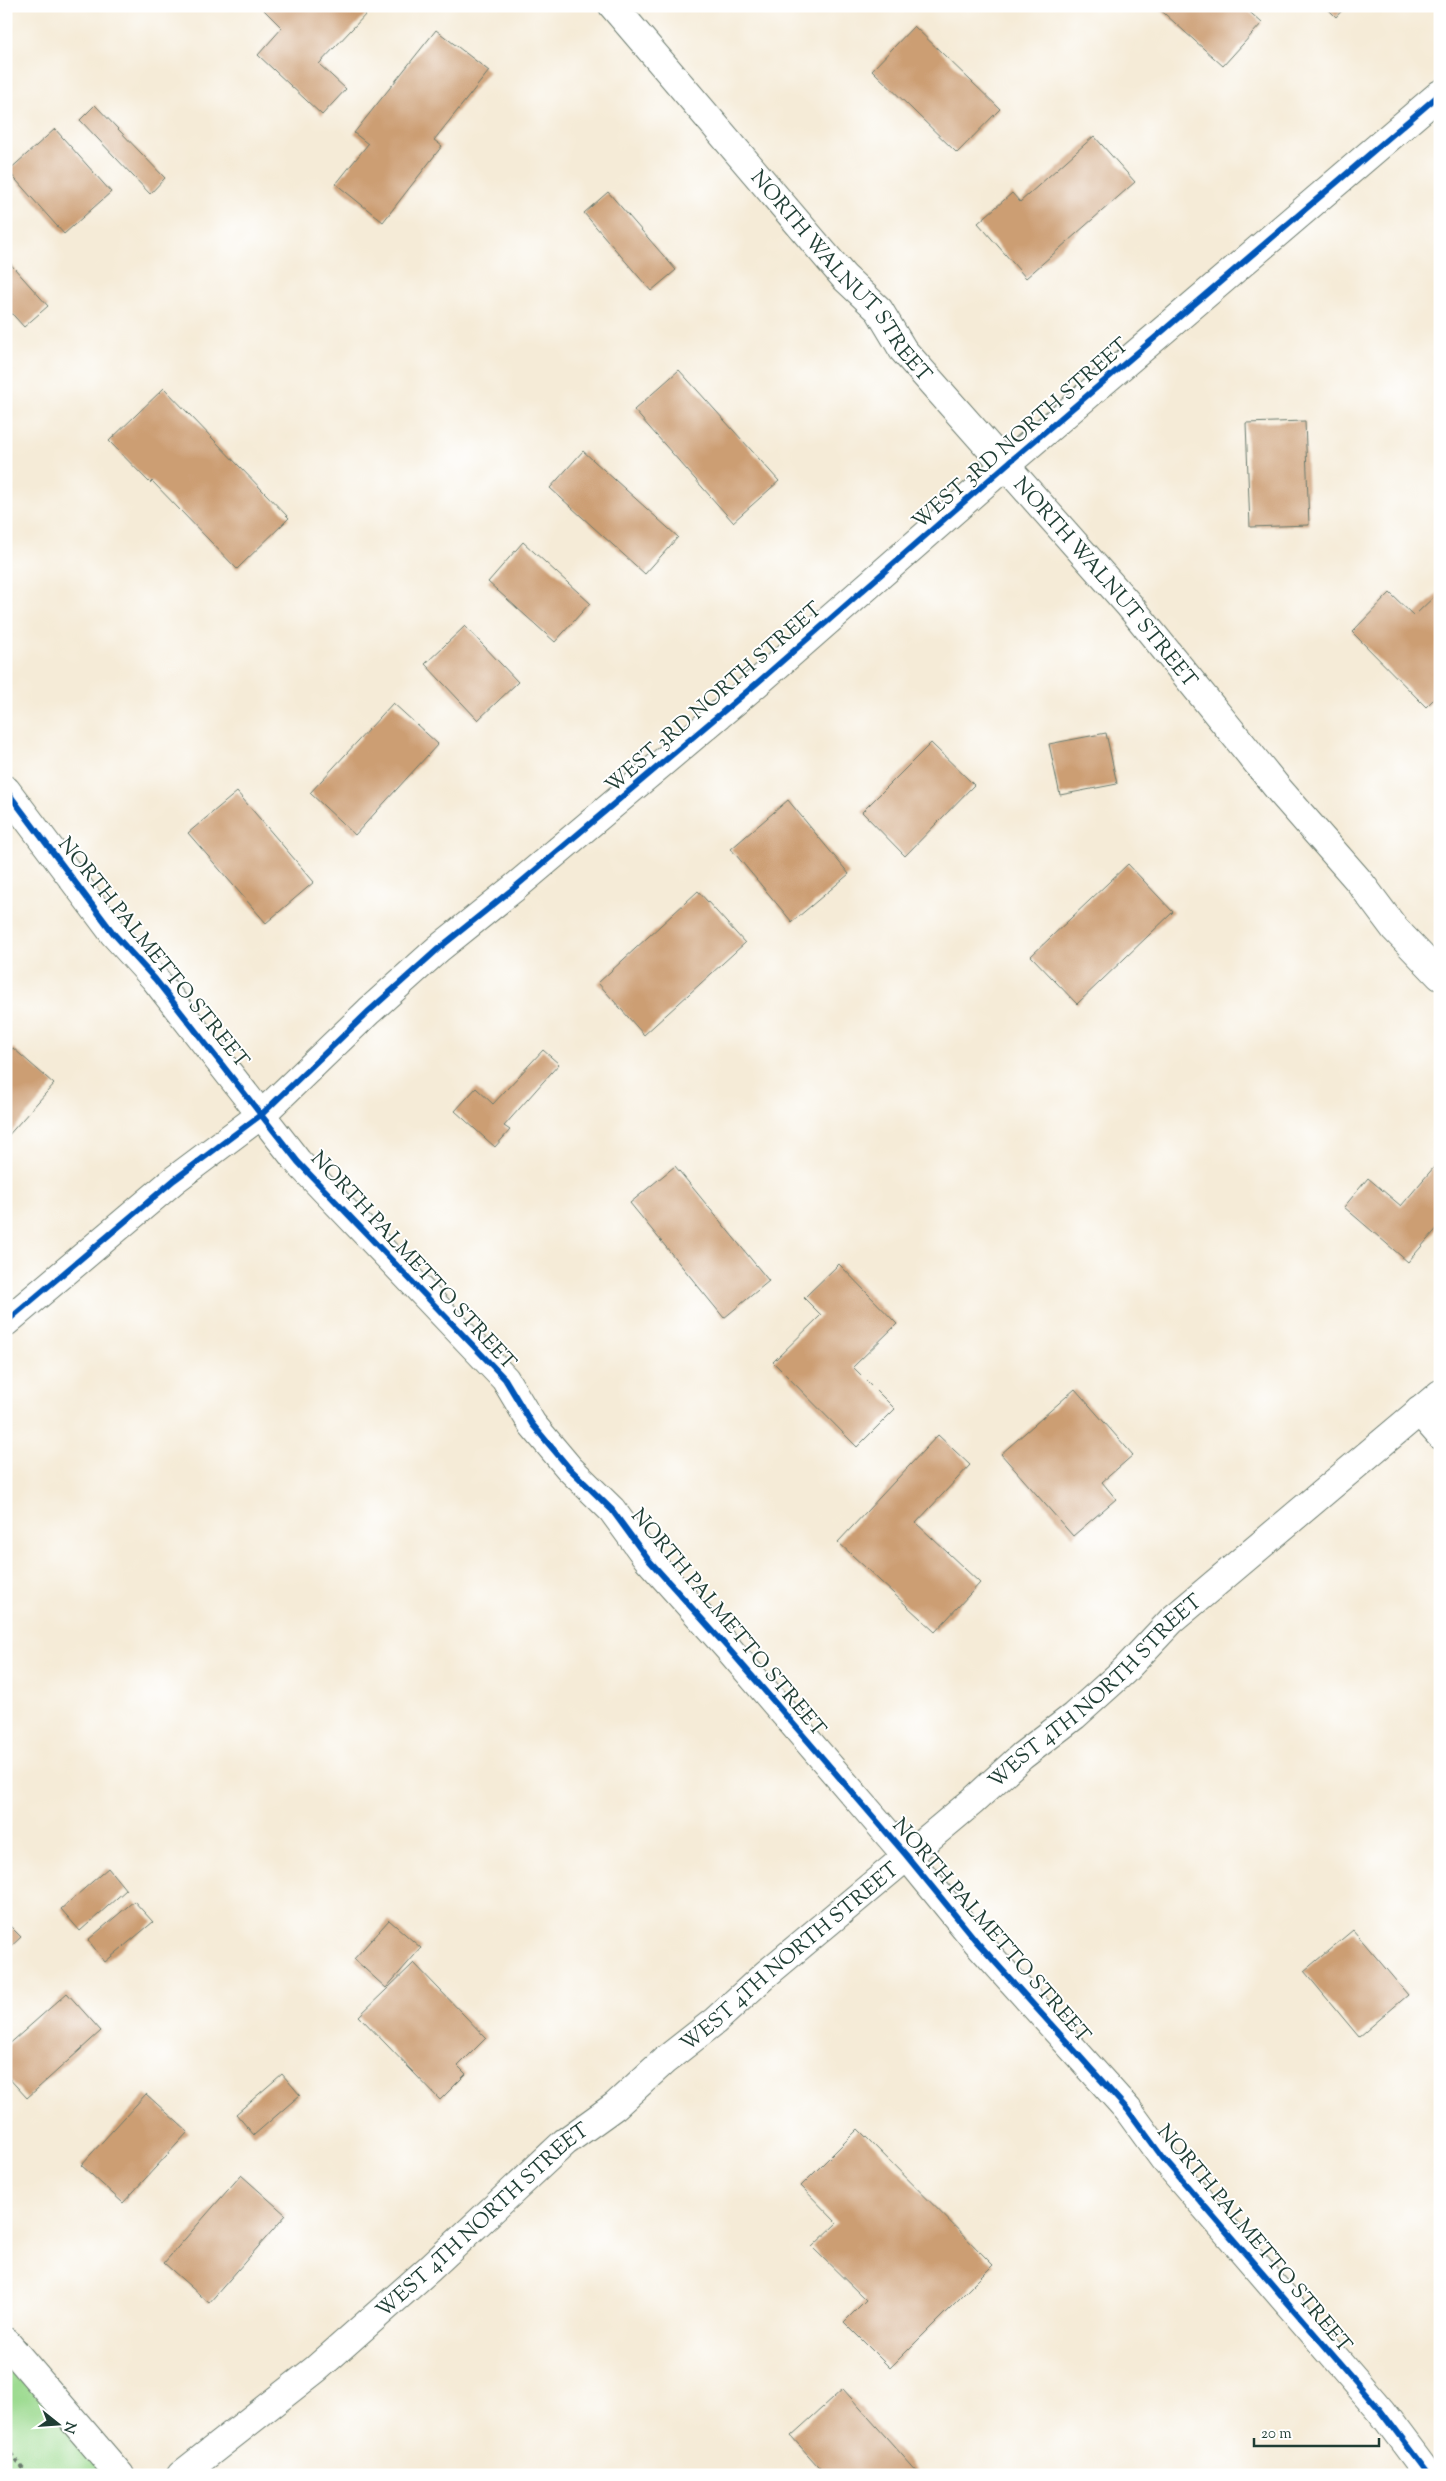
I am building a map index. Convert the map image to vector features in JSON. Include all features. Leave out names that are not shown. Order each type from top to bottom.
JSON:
[{"type":"street","name":"NORTH WALNUT STREET","points":[[613,6],[844,277],[879,310],[903,350],[1006,465],[1064,535],[1128,605],[1280,791],[1360,881],[1395,929],[1440,976]]},
{"type":"street","name":"WEST 3RD NORTH STREET","points":[[6,1322],[174,1180],[262,1114],[369,1011],[438,948],[514,888],[749,689],[1006,465],[1440,94]]},
{"type":"street","name":"NORTH PALMETTO STREET","points":[[6,790],[114,934],[155,979],[298,1162],[505,1379],[532,1424],[569,1468],[612,1510],[647,1558],[728,1647],[977,1942],[1128,2110],[1163,2158],[1381,2411],[1429,2475]]},
{"type":"street","name":"WEST 4TH NORTH STREET","points":[[181,2475],[316,2369],[429,2269],[565,2142],[614,2106],[664,2061],[973,1801],[1022,1756],[1074,1716],[1124,1671],[1172,1620],[1440,1394]]},
{"type":"street","points":[[1419,1412],[1440,1435]]},
{"type":"street","points":[[6,2342],[120,2475]]},
{"type":"path","points":[[6,2447],[28,2475]]},
{"type":"green space","points":[[6,2342],[120,2475],[6,2475]]},
{"type":"building","points":[[260,6],[362,6],[368,12],[319,64],[346,89],[322,115],[258,55],[282,28]]},
{"type":"building","points":[[1156,6],[1243,6],[1262,23],[1223,66]]},
{"type":"building","points":[[1325,6],[1346,6],[1336,17]]},
{"type":"building","points":[[914,26],[1000,109],[957,153],[872,70]]},
{"type":"building","points":[[436,30],[489,71],[434,140],[442,146],[383,222],[336,184],[368,144],[354,133]]},
{"type":"building","points":[[95,105],[165,178],[150,194],[80,120]]},
{"type":"building","points":[[55,129],[111,192],[64,234],[8,171]]},
{"type":"building","points":[[1094,136],[1135,182],[1026,278],[978,223],[1012,193],[1020,202]]},
{"type":"building","points":[[608,192],[676,270],[651,291],[584,213]]},
{"type":"building","points":[[6,259],[48,306],[24,327],[6,307]]},
{"type":"building","points":[[679,370],[779,481],[733,522],[634,410]]},
{"type":"building","points":[[164,388],[289,518],[237,569],[152,481],[150,483],[109,441]]},
{"type":"building","points":[[1305,421],[1309,525],[1250,527],[1246,423]]},
{"type":"building","points":[[583,451],[678,537],[645,574],[550,488]]},
{"type":"building","points":[[523,542],[590,603],[555,642],[488,582]]},
{"type":"building","points":[[1440,591],[1440,693],[1426,707],[1352,632],[1390,593],[1414,616]]},
{"type":"building","points":[[465,626],[518,682],[478,720],[425,664]]},
{"type":"building","points":[[393,703],[438,744],[355,835],[310,793]]},
{"type":"building","points":[[1106,733],[1117,784],[1060,795],[1049,744]]},
{"type":"building","points":[[931,743],[974,785],[905,856],[862,812]]},
{"type":"building","points":[[237,792],[314,882],[266,923],[188,833]]},
{"type":"building","points":[[788,800],[849,874],[792,922],[731,849]]},
{"type":"building","points":[[1128,864],[1173,912],[1077,1004],[1031,956]]},
{"type":"building","points":[[698,891],[745,943],[644,1035],[598,983]]},
{"type":"building","points":[[13,1048],[54,1084],[6,1138],[6,1056]]},
{"type":"building","points":[[543,1050],[559,1064],[504,1126],[510,1130],[495,1147],[455,1111],[476,1088],[493,1104]]},
{"type":"building","points":[[1440,1160],[1440,1225],[1408,1262],[1344,1207],[1368,1178],[1401,1206]]},
{"type":"building","points":[[675,1166],[769,1281],[724,1318],[630,1203]]},
{"type":"building","points":[[839,1264],[897,1324],[853,1367],[895,1409],[857,1447],[773,1362],[821,1315],[804,1298]]},
{"type":"building","points":[[1075,1389],[1133,1455],[1102,1482],[1116,1499],[1073,1536],[1001,1454]]},
{"type":"building","points":[[938,1435],[970,1465],[916,1523],[980,1583],[935,1632],[838,1542]]},
{"type":"building","points":[[108,1868],[126,1890],[80,1931],[61,1909]]},
{"type":"building","points":[[134,1901],[153,1922],[105,1962],[88,1940]]},
{"type":"building","points":[[389,1920],[421,1948],[386,1988],[354,1959]]},
{"type":"building","points":[[6,1922],[21,1937],[6,1951]]},
{"type":"building","points":[[1353,1930],[1408,1995],[1359,2037],[1304,1971]]},
{"type":"building","points":[[414,1963],[486,2038],[458,2066],[466,2074],[440,2100],[359,2016]]},
{"type":"building","points":[[67,1993],[101,2031],[27,2098],[6,2075],[6,2047]]},
{"type":"building","points":[[282,2074],[300,2095],[254,2135],[236,2114]]},
{"type":"building","points":[[146,2094],[188,2132],[123,2203],[81,2165]]},
{"type":"building","points":[[858,2129],[993,2265],[890,2368],[844,2322],[866,2300],[812,2247],[837,2223],[801,2186]]},
{"type":"building","points":[[241,2175],[286,2215],[209,2303],[164,2263]]},
{"type":"building","points":[[843,2389],[920,2475],[826,2475],[791,2436]]},
{"type":"cycle path","points":[[6,1322],[174,1180],[262,1114],[369,1011],[438,949],[514,888],[757,683],[1006,465],[1440,94]]},
{"type":"cycle path","points":[[6,790],[114,934],[155,979],[298,1162],[505,1379],[532,1424],[569,1468],[612,1510],[647,1558],[727,1647],[906,1855],[977,1942],[1128,2110],[1163,2158],[1381,2411],[1429,2475]]}]
